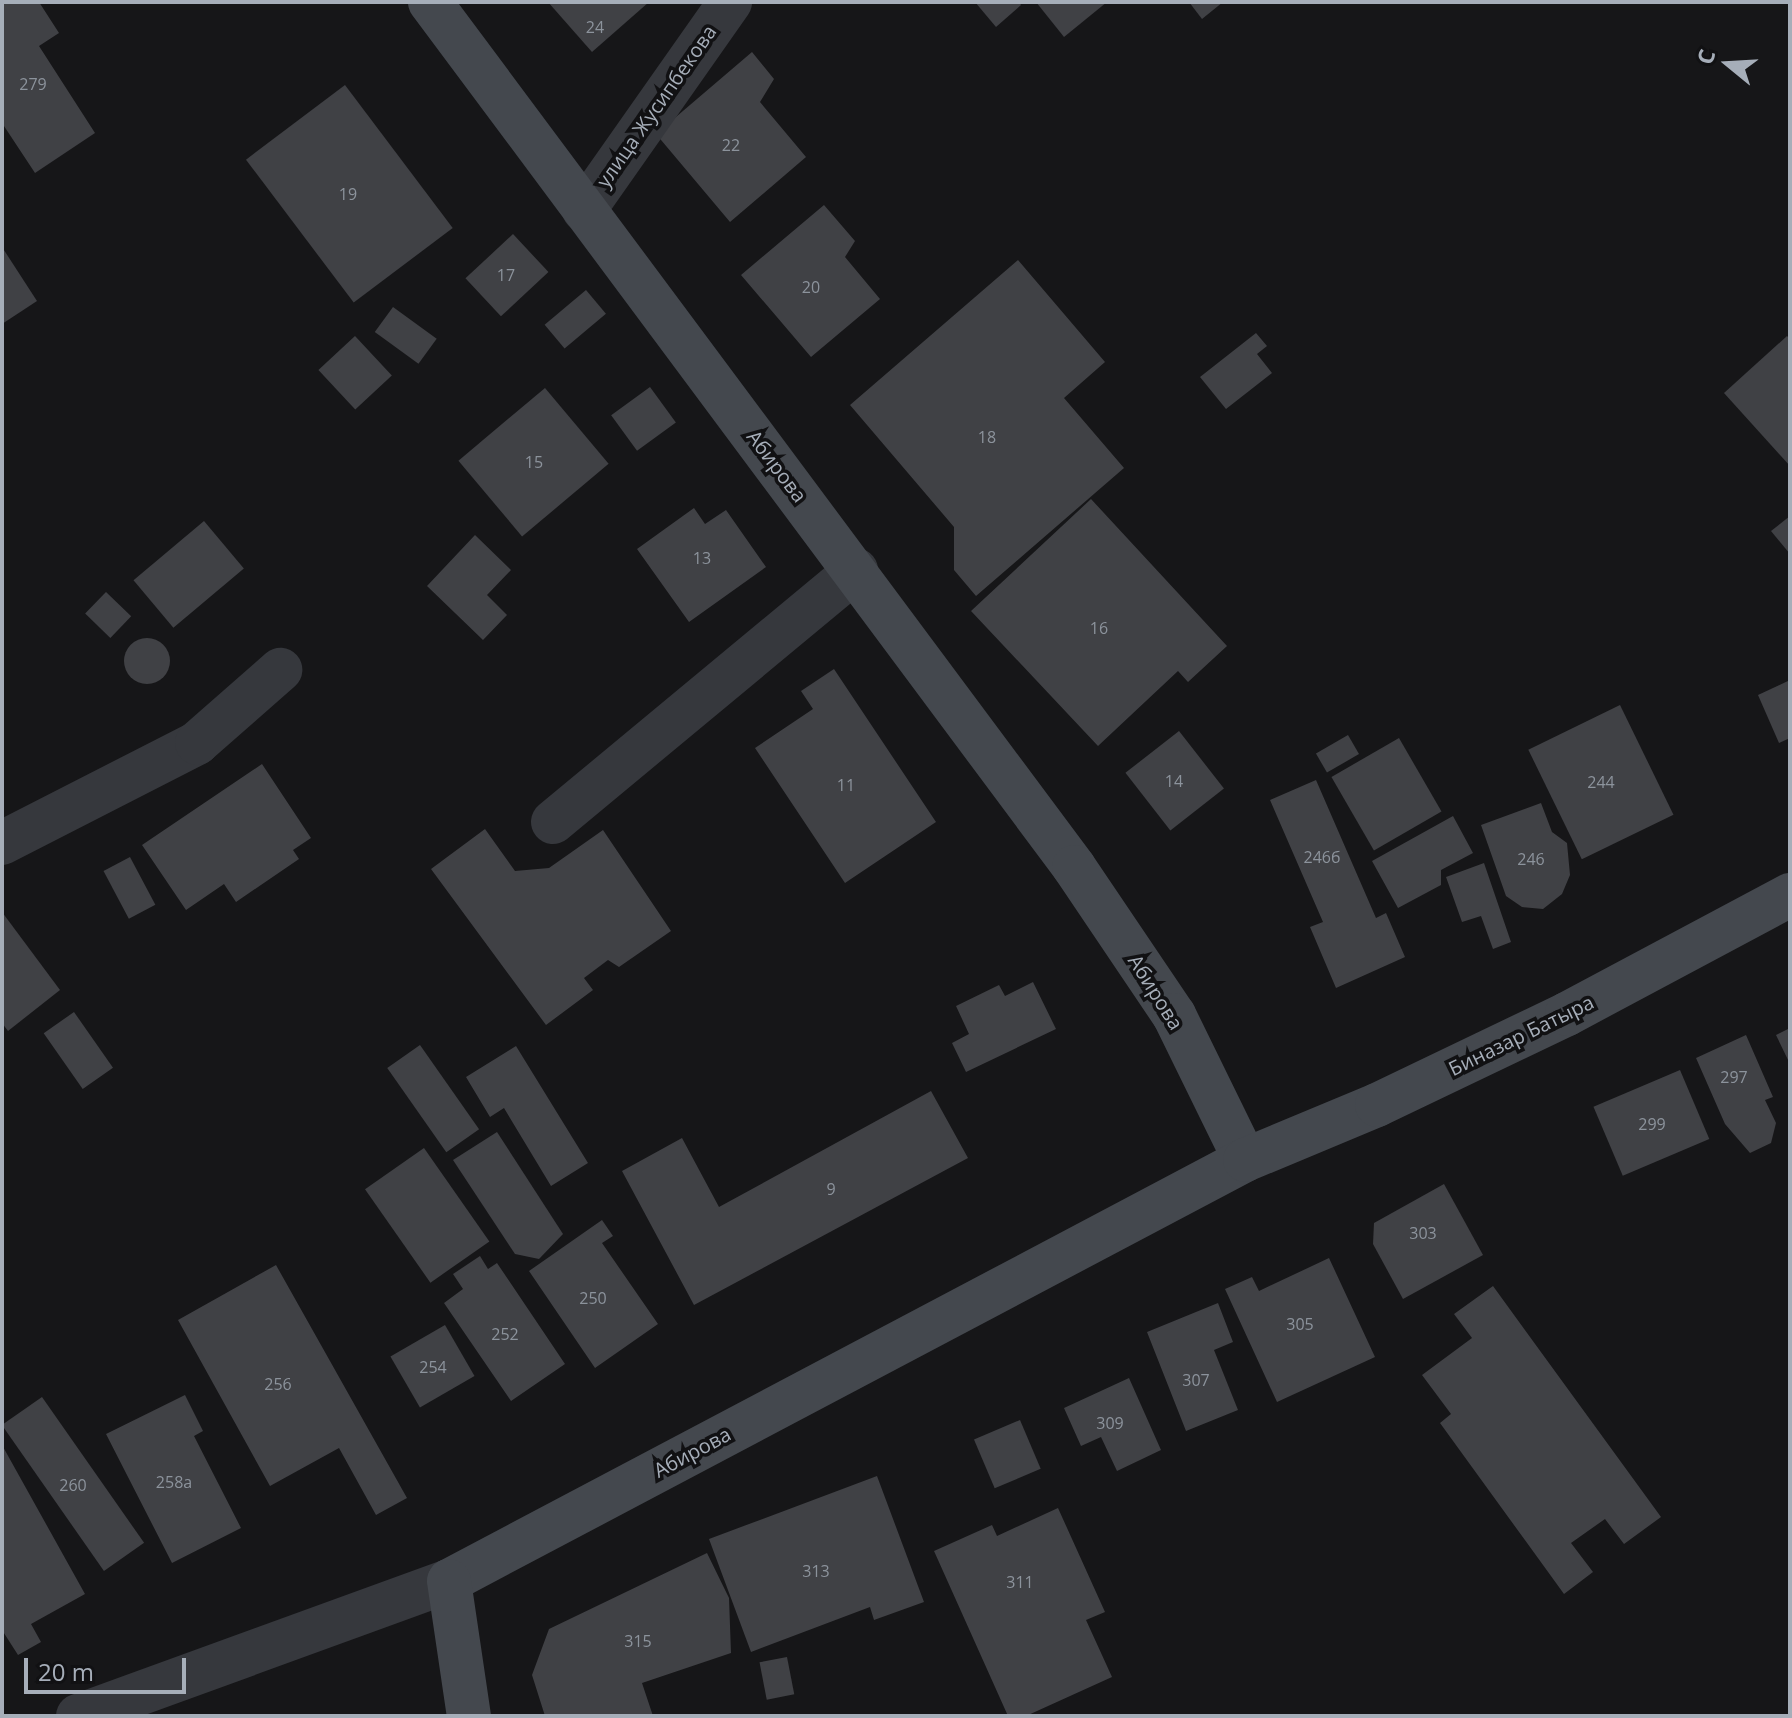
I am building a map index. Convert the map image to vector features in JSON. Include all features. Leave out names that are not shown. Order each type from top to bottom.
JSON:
[{"type":"main road","name":"Абирова","points":[[430,2],[856,570],[1074,867],[1174,1015],[1245,1160],[449,1581]]},
{"type":"main road","name":"Биназар Батыра","points":[[1245,1160],[1567,1014],[1790,895]]},
{"type":"main road","points":[[449,1581],[469,1716]]},
{"type":"street","name":"улица Жусипбекова","points":[[584,210],[730,2]]},
{"type":"street","points":[[553,822],[856,570]]},
{"type":"street","points":[[2,843],[197,743],[280,670]]},
{"type":"street","points":[[78,1716],[449,1581]]},
{"type":"building","points":[[2,2],[39,2],[59,33],[39,46],[95,133],[35,173],[2,123]]},
{"type":"building","points":[[548,2],[649,2],[592,52]]},
{"type":"building","points":[[975,2],[1019,2],[1021,5],[996,27]]},
{"type":"building","points":[[1036,2],[1107,2],[1064,37]]},
{"type":"building","points":[[1189,2],[1223,2],[1202,19]]},
{"type":"building","points":[[752,52],[774,79],[760,102],[806,157],[730,222],[656,134]]},
{"type":"building","points":[[345,85],[453,228],[354,303],[246,160]]},
{"type":"building","points":[[824,205],[855,241],[845,257],[880,299],[811,357],[741,275]]},
{"type":"building","points":[[513,234],[548,272],[501,316],[465,278]]},
{"type":"building","points":[[2,247],[37,301],[2,324]]},
{"type":"building","points":[[1018,260],[1105,362],[1064,398],[1124,468],[976,596],[954,570],[954,527],[850,405]]},
{"type":"building","points":[[586,290],[606,314],[565,348],[545,325]]},
{"type":"building","points":[[393,307],[437,339],[418,364],[375,332]]},
{"type":"building","points":[[1256,333],[1267,346],[1257,354],[1272,373],[1226,409],[1200,377]]},
{"type":"building","points":[[355,336],[392,375],[355,410],[318,370]]},
{"type":"building","points":[[1787,336],[1790,339],[1790,466],[1724,393]]},
{"type":"building","points":[[650,387],[676,423],[637,451],[611,415]]},
{"type":"building","points":[[545,388],[609,464],[522,536],[458,461]]},
{"type":"building","points":[[1091,499],[1227,646],[1188,682],[1178,671],[1098,746],[971,611]]},
{"type":"building","points":[[694,508],[705,524],[726,510],[766,567],[689,622],[637,549]]},
{"type":"building","points":[[1790,516],[1790,554],[1771,531]]},
{"type":"building","points":[[204,521],[244,568],[173,628],[134,580]]},
{"type":"building","points":[[475,535],[511,570],[487,595],[507,615],[483,640],[427,586]]},
{"type":"building","points":[[106,592],[131,616],[110,638],[85,614]]},
{"type":"building","points":[[147,638],[163,645],[170,661],[163,677],[147,684],[131,677],[124,661],[131,645]]},
{"type":"building","points":[[834,669],[936,822],[845,883],[755,748],[813,709],[801,691]]},
{"type":"building","points":[[1790,680],[1790,738],[1779,743],[1758,695]]},
{"type":"building","points":[[1620,705],[1673,815],[1582,859],[1528,750]]},
{"type":"building","points":[[1179,731],[1224,789],[1170,830],[1125,773]]},
{"type":"building","points":[[1348,735],[1359,754],[1327,773],[1316,754]]},
{"type":"building","points":[[1399,738],[1442,812],[1374,851],[1331,777]]},
{"type":"building","points":[[262,764],[311,838],[293,850],[299,859],[236,902],[224,884],[186,910],[142,845]]},
{"type":"building","points":[[1316,780],[1376,918],[1386,913],[1405,957],[1336,988],[1310,927],[1323,922],[1270,800]]},
{"type":"building","points":[[1541,803],[1552,832],[1567,843],[1570,875],[1562,894],[1543,909],[1522,907],[1506,896],[1481,825]]},
{"type":"building","points":[[1453,816],[1473,853],[1441,870],[1441,885],[1398,908],[1372,861]]},
{"type":"building","points":[[485,829],[515,871],[549,868],[603,830],[671,931],[619,967],[608,960],[584,978],[593,990],[546,1025],[431,869]]},
{"type":"building","points":[[130,857],[155,905],[129,919],[104,871]]},
{"type":"building","points":[[1484,863],[1511,942],[1493,949],[1481,916],[1462,922],[1446,877]]},
{"type":"building","points":[[2,912],[60,990],[8,1031],[2,1023]]},
{"type":"building","points":[[1033,982],[1056,1029],[966,1072],[952,1043],[969,1034],[956,1006],[999,985],[1005,996]]},
{"type":"building","points":[[74,1012],[113,1068],[83,1089],[44,1033]]},
{"type":"building","points":[[1790,1028],[1790,1064],[1776,1035]]},
{"type":"building","points":[[1746,1035],[1773,1097],[1765,1100],[1776,1123],[1771,1143],[1750,1153],[1725,1124],[1696,1058]]},
{"type":"building","points":[[420,1045],[479,1129],[446,1152],[387,1068]]},
{"type":"building","points":[[516,1046],[588,1163],[551,1186],[504,1108],[490,1117],[466,1077]]},
{"type":"building","points":[[1680,1070],[1709,1139],[1623,1176],[1593,1107]]},
{"type":"building","points":[[931,1091],[968,1158],[694,1305],[622,1171],[682,1138],[719,1207]]},
{"type":"building","points":[[497,1132],[563,1234],[539,1259],[515,1254],[453,1160]]},
{"type":"building","points":[[424,1148],[489,1241],[430,1283],[365,1189]]},
{"type":"building","points":[[1444,1184],[1483,1255],[1403,1299],[1373,1244],[1374,1223]]},
{"type":"building","points":[[602,1220],[613,1236],[602,1243],[658,1324],[595,1368],[529,1271]]},
{"type":"building","points":[[480,1256],[488,1269],[497,1263],[565,1364],[511,1401],[444,1303],[463,1289],[453,1274]]},
{"type":"building","points":[[1329,1258],[1375,1357],[1277,1402],[1225,1289],[1252,1277],[1259,1291]]},
{"type":"building","points":[[276,1265],[407,1498],[376,1515],[339,1448],[270,1486],[178,1320]]},
{"type":"building","points":[[1493,1286],[1661,1517],[1624,1544],[1605,1519],[1571,1543],[1593,1572],[1564,1594],[1440,1423],[1451,1414],[1422,1375],[1472,1338],[1454,1314]]},
{"type":"building","points":[[1218,1303],[1233,1342],[1214,1350],[1238,1410],[1186,1431],[1147,1332]]},
{"type":"building","points":[[445,1325],[474,1376],[420,1408],[390,1356]]},
{"type":"building","points":[[1129,1378],[1161,1450],[1117,1471],[1101,1437],[1081,1446],[1064,1408]]},
{"type":"building","points":[[185,1395],[203,1431],[194,1436],[241,1528],[172,1563],[106,1434]]},
{"type":"building","points":[[42,1397],[144,1543],[104,1571],[2,1425]]},
{"type":"building","points":[[1020,1420],[1041,1469],[995,1488],[974,1440]]},
{"type":"building","points":[[2,1445],[85,1594],[31,1624],[41,1642],[18,1655],[2,1630]]},
{"type":"building","points":[[877,1476],[924,1602],[874,1620],[870,1607],[751,1652],[709,1539]]},
{"type":"building","points":[[1058,1508],[1105,1612],[1086,1620],[1112,1677],[1026,1716],[1008,1716],[934,1551],[992,1525],[997,1536]]},
{"type":"building","points":[[707,1553],[729,1598],[731,1653],[642,1683],[653,1716],[545,1716],[532,1675],[549,1629]]},
{"type":"building","points":[[787,1657],[794,1694],[767,1700],[760,1662]]}]
